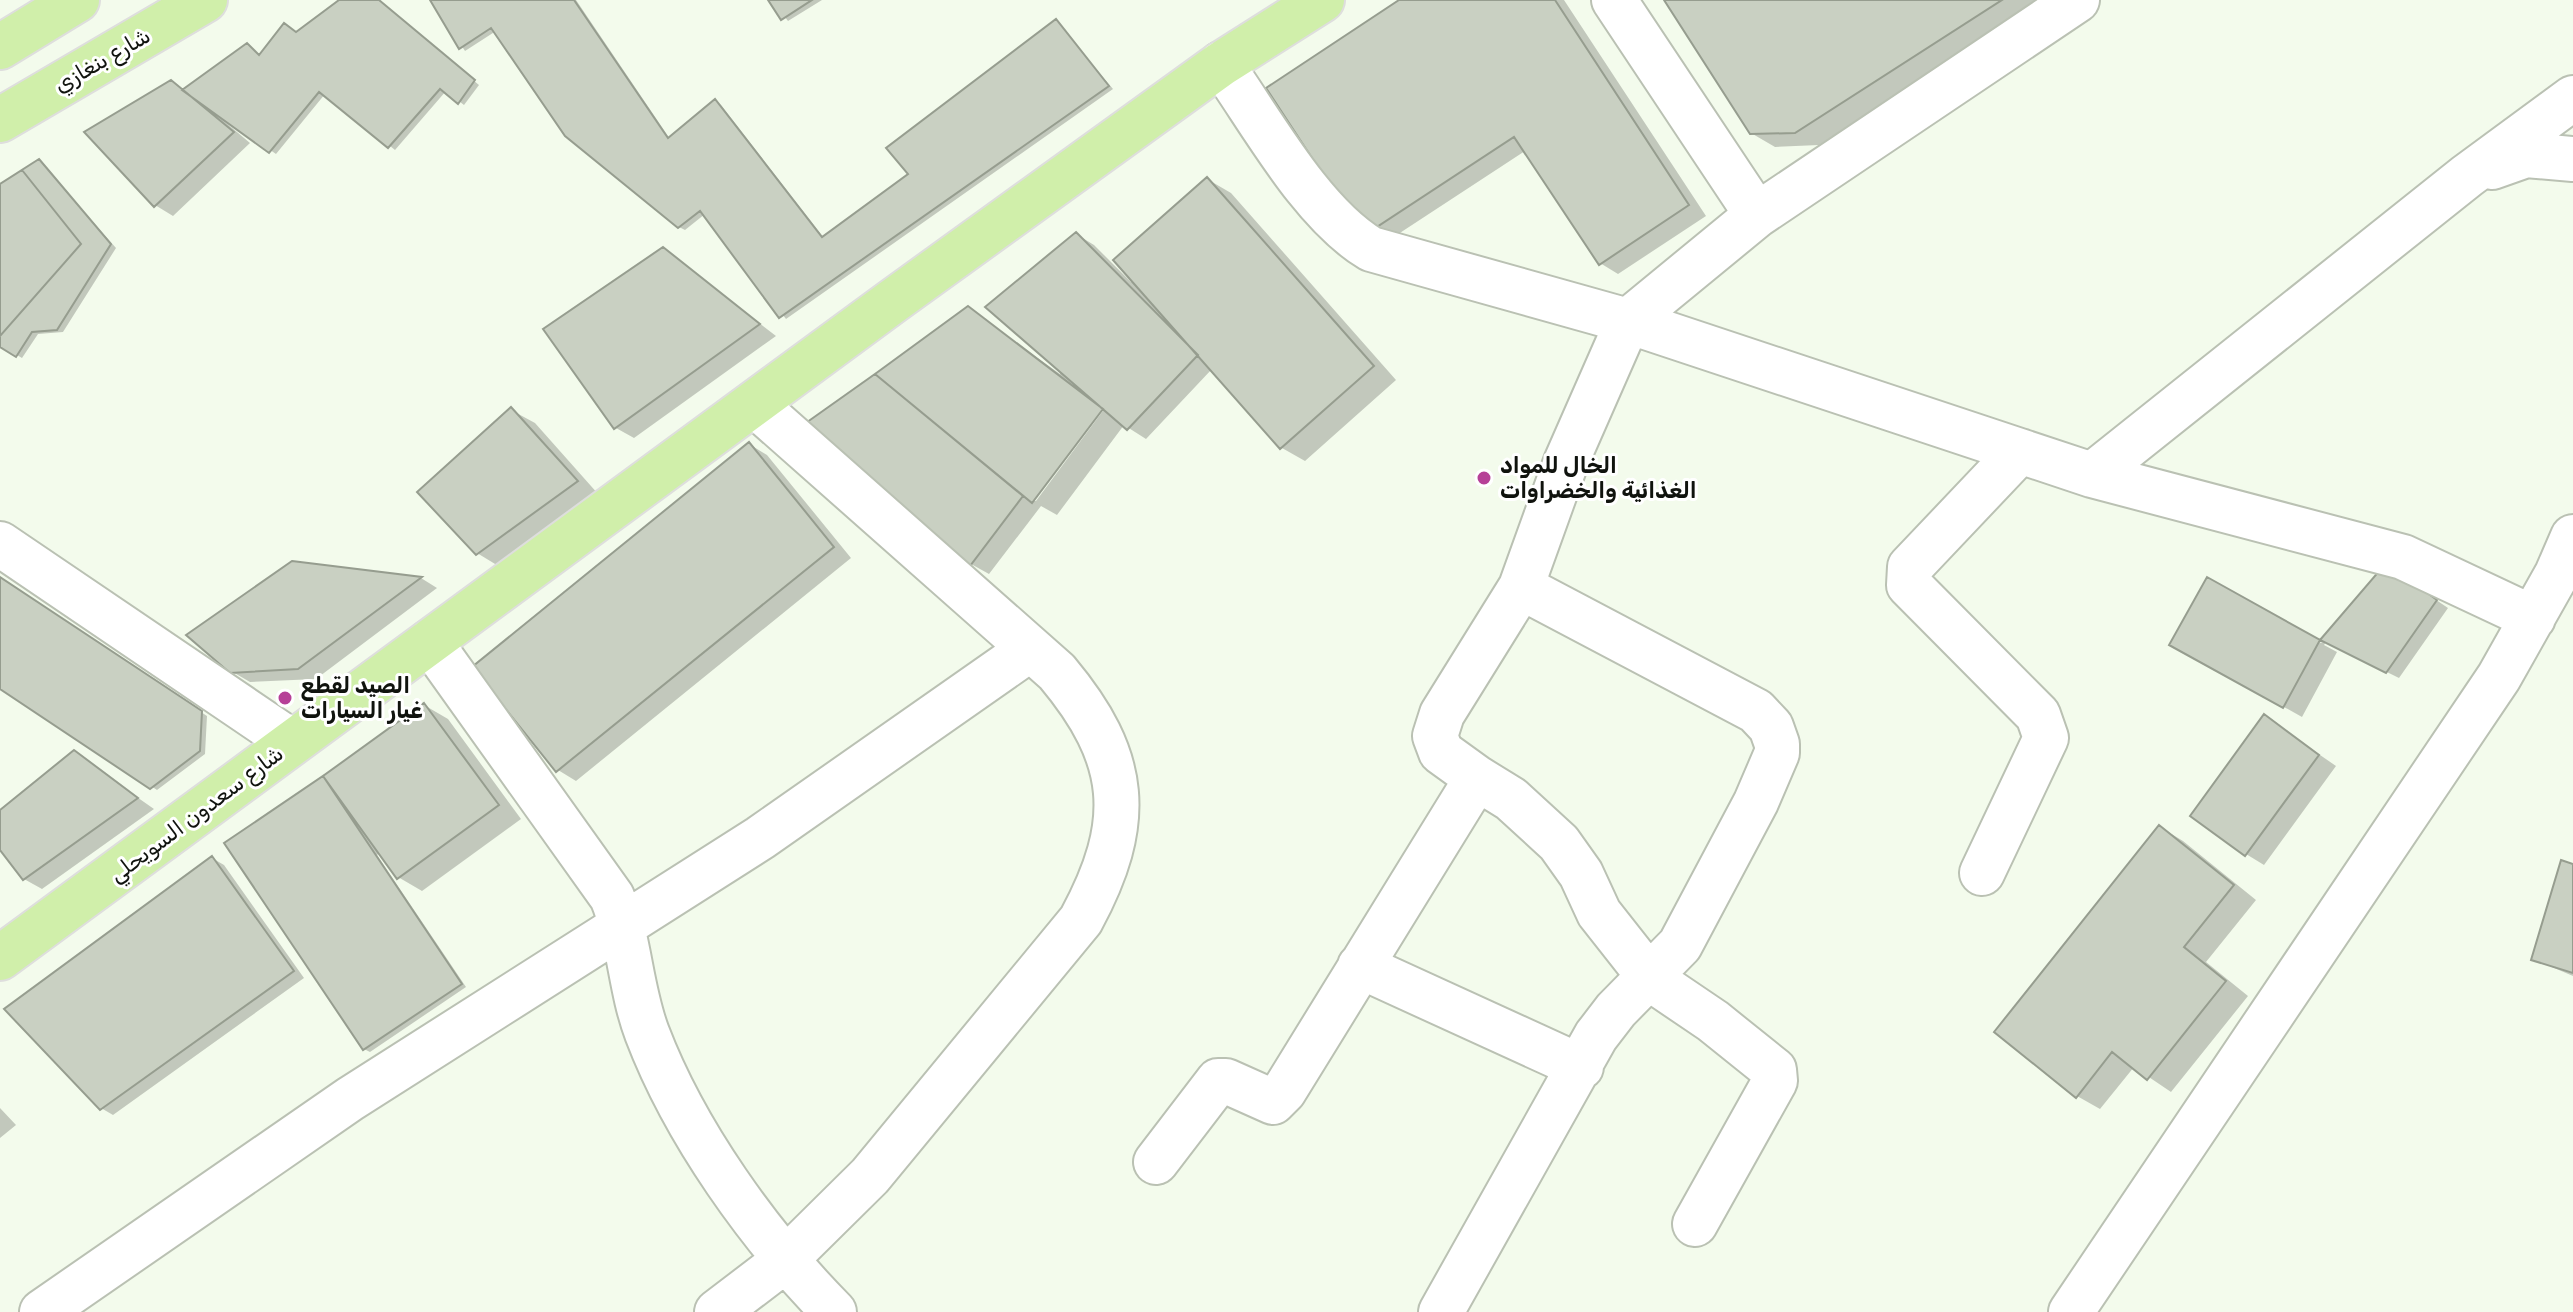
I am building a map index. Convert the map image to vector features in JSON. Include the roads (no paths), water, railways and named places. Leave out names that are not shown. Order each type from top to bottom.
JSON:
[{"type":"main road","points":[[0,47],[77,0]]},
{"type":"main road","name":"شارع بنغازي","points":[[0,120],[205,0]]},
{"type":"main road","points":[[1221,64],[1322,0]]},
{"type":"main road","name":"شارع سعدون السويحلي","points":[[0,958],[1221,64]]},
{"type":"street","points":[[1614,0],[1757,215]]},
{"type":"street","points":[[1695,1224],[1735,1156],[1775,1075],[1767,1060],[1651,979],[1599,913],[1581,874],[1559,843],[1511,799],[1441,752],[1435,736],[1442,714],[1521,587],[1566,462],[1628,321],[1757,215],[2077,0]]},
{"type":"street","points":[[1221,64],[1318,201],[1353,238],[1371,249],[1628,321],[2092,475],[2403,557],[2533,618]]},
{"type":"street","points":[[2092,475],[2467,176],[2573,98]]},
{"type":"street","points":[[2467,176],[2526,155],[2573,159]]},
{"type":"street","points":[[717,1312],[784,1261],[870,1176],[1081,920],[1105,877],[1116,832],[1117,788],[1105,748],[1083,703],[1057,672],[754,404]]},
{"type":"street","points":[[1982,873],[2046,738],[2038,715],[1909,585],[1910,567],[2020,451]]},
{"type":"street","points":[[0,544],[292,742]]},
{"type":"street","points":[[2071,1312],[2499,677],[2568,564]]},
{"type":"street","points":[[1441,1312],[1596,1036],[1616,1010],[1651,979],[1690,931],[1756,802],[1777,753],[1774,735],[1766,718],[1756,711],[1521,587]]},
{"type":"street","points":[[430,642],[594,868],[623,923],[629,972],[647,1033],[685,1113],[784,1261],[834,1312]]},
{"type":"street","points":[[42,1312],[350,1099],[760,838],[1030,649]]},
{"type":"street","points":[[1156,1162],[1218,1081],[1277,1101],[1477,778]]},
{"type":"street","points":[[1360,966],[1581,1067]]},
{"type":"place","name":"الخال للمواد الغذائية والخضراوات","points":[[1484,478]]},
{"type":"place","name":"الصيد لقطع غيار السيارات","points":[[285,698]]}]
